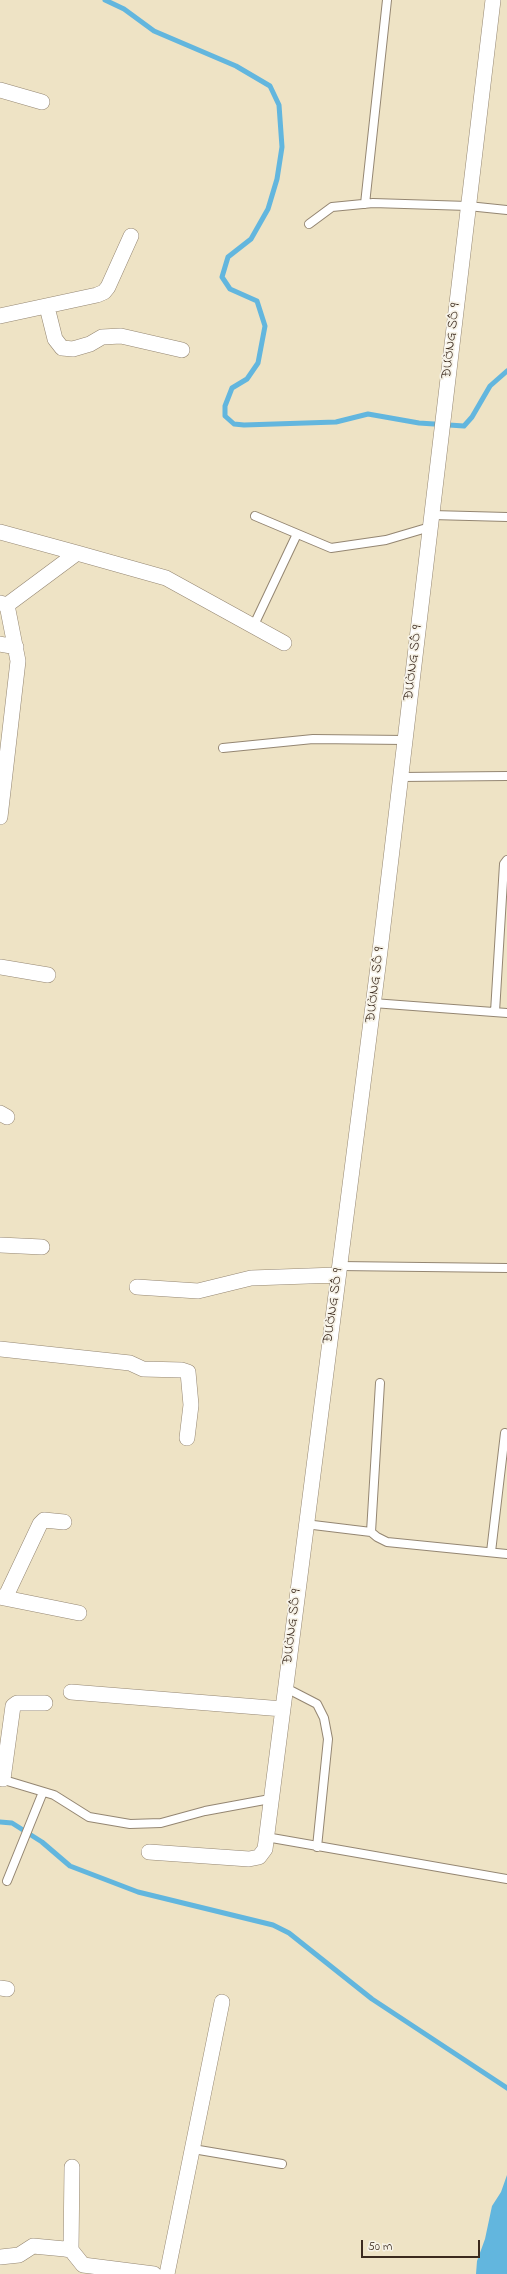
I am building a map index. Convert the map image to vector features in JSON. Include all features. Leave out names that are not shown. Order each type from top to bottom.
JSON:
[{"type":"street","name":"ĐƯỜNG SỐ 9","points":[[149,1852],[249,1859],[259,1857],[265,1849],[270,1799],[286,1688],[305,1524],[401,777],[493,0]]},
{"type":"street","points":[[0,90],[42,102]]},
{"type":"street","points":[[0,316],[47,307],[104,292],[108,287],[130,236]]},
{"type":"street","points":[[47,307],[55,339],[62,348],[73,349],[90,344],[102,337],[121,336],[182,350]]},
{"type":"street","points":[[0,532],[166,578],[284,643]]},
{"type":"street","points":[[0,818],[18,662],[16,647],[4,604],[77,553]]},
{"type":"street","points":[[0,644],[16,647]]},
{"type":"street","points":[[0,967],[48,975]]},
{"type":"street","points":[[0,1245],[42,1247]]},
{"type":"street","points":[[137,1287],[198,1291],[251,1278],[338,1271]]},
{"type":"street","points":[[0,1349],[130,1363],[143,1368],[182,1370],[188,1372],[191,1405],[187,1438]]},
{"type":"street","points":[[64,1522],[44,1520],[40,1524],[2,1597],[79,1613]]},
{"type":"street","points":[[71,1692],[283,1709]]},
{"type":"street","points":[[2,1779],[13,1706],[17,1703],[45,1703]]},
{"type":"street","points":[[167,2274],[222,2002]]},
{"type":"street","points":[[72,2167],[71,2250],[83,2265],[154,2274]]},
{"type":"street","points":[[0,2257],[19,2255],[33,2246],[71,2250]]},
{"type":"lane","points":[[365,204],[387,0]]},
{"type":"lane","points":[[309,224],[332,207],[365,204],[468,206],[507,210]]},
{"type":"lane","points":[[255,516],[331,548],[386,540],[431,521],[507,517]]},
{"type":"lane","points":[[253,627],[297,534]]},
{"type":"lane","points":[[223,748],[313,739],[405,740]]},
{"type":"lane","points":[[401,777],[507,776]]},
{"type":"lane","points":[[495,1012],[504,864],[507,860]]},
{"type":"lane","points":[[373,1003],[507,1013]]},
{"type":"lane","points":[[338,1271],[507,1268]]},
{"type":"lane","points":[[371,1532],[380,1383]]},
{"type":"lane","points":[[492,1552],[505,1434]]},
{"type":"lane","points":[[305,1524],[371,1532],[377,1538],[387,1542],[507,1554]]},
{"type":"lane","points":[[286,1688],[317,1704],[324,1718],[328,1739],[317,1847]]},
{"type":"lane","points":[[2,1779],[54,1795],[89,1816],[130,1824],[161,1823],[205,1812],[270,1799]]},
{"type":"lane","points":[[7,1881],[23,1838],[32,1821],[43,1792]]},
{"type":"lane","points":[[266,1837],[507,1879]]},
{"type":"lane","points":[[193,2149],[282,2164]]},
{"type":"water","points":[[507,2175],[507,2274],[476,2274],[477,2261],[485,2239],[492,2206],[501,2192]]},
{"type":"waterway","points":[[105,0],[124,9],[154,31],[236,66],[270,86],[279,105],[282,147],[277,179],[268,209],[251,239],[228,257],[222,277],[230,289],[257,301],[265,326],[258,363],[247,379],[232,388],[225,406],[225,416],[234,424],[244,425],[336,422],[368,414],[419,423],[464,426],[472,417],[490,386],[507,371]]},
{"type":"waterway","points":[[0,1822],[12,1823],[42,1842],[70,1866],[138,1892],[273,1925],[289,1933],[372,1999],[507,2088]]}]
